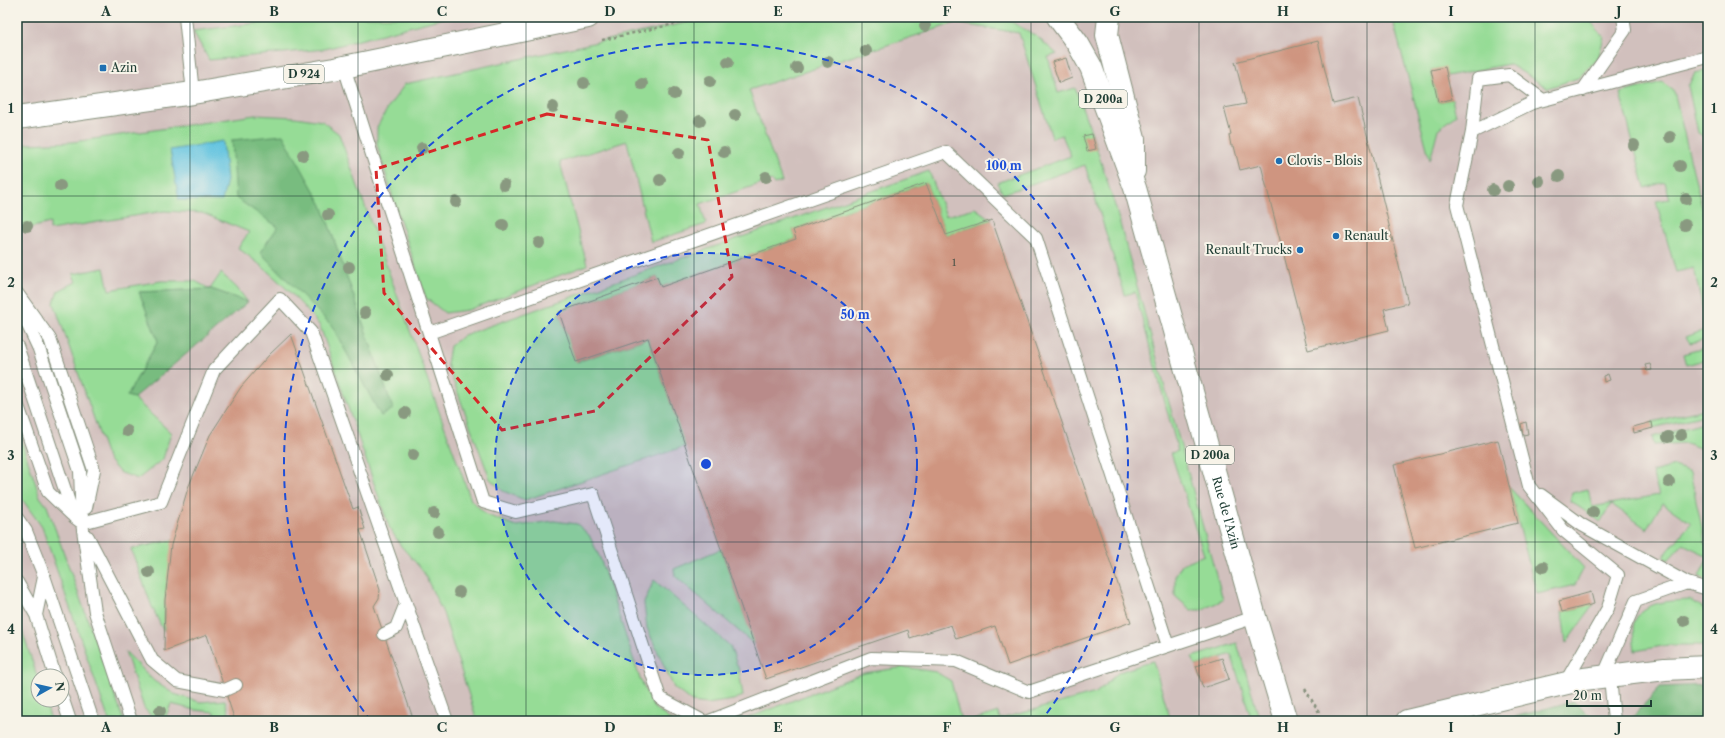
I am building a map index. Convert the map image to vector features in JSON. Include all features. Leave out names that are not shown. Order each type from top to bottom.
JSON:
[{"type":"main road","name":"D 924","points":[[17,118],[193,94],[344,67],[526,23],[588,17]]},
{"type":"main road","name":"Rue de l'Azin","points":[[1058,17],[1078,44],[1091,67],[1135,188],[1255,617],[1286,721]]},
{"type":"main road","name":"Rue de l'Azin","points":[[1109,17],[1107,35],[1134,139],[1135,188]]},
{"type":"main road","points":[[1407,721],[1565,683],[1606,676],[1665,669],[1708,667]]},
{"type":"lane","points":[[186,17],[193,94]]},
{"type":"lane","points":[[1583,90],[1625,30],[1623,17]]},
{"type":"lane","points":[[1472,132],[1532,103],[1708,57]]},
{"type":"lane","points":[[344,67],[484,502],[516,512],[593,494],[660,698],[703,721]]},
{"type":"lane","points":[[1543,100],[1509,75],[1478,79],[1472,132],[1457,205],[1529,486],[1563,530],[1618,575],[1608,608],[1565,683]]},
{"type":"lane","points":[[429,334],[946,152],[1036,238],[1168,646]]},
{"type":"lane","points":[[17,293],[50,339],[94,470],[80,523]]},
{"type":"lane","points":[[80,523],[161,502],[214,370],[280,299],[311,332],[447,721]]},
{"type":"lane","points":[[17,302],[39,349],[80,471],[80,523],[95,612],[131,721]]},
{"type":"lane","points":[[17,346],[80,523],[152,660],[177,680],[225,690],[236,685]]},
{"type":"lane","points":[[17,404],[48,492],[80,523]]},
{"type":"lane","points":[[1529,486],[1582,525],[1687,583],[1708,589]]},
{"type":"lane","points":[[17,518],[26,532],[44,576],[94,721]]},
{"type":"lane","points":[[36,615],[44,576]]},
{"type":"lane","points":[[17,582],[36,615],[53,668]]},
{"type":"lane","points":[[1614,721],[1606,676],[1636,601],[1687,583]]},
{"type":"lane","points":[[384,634],[396,628],[406,603]]},
{"type":"lane","points":[[709,721],[871,658],[956,661],[1029,692],[1255,617]]},
{"type":"lane","points":[[66,708],[70,721]]},
{"type":"highlighted area","points":[[547,114],[708,140],[732,277],[595,411],[502,430],[384,293],[376,169]]},
{"type":"shaded area","points":[[17,17],[688,17],[669,38],[777,17],[1708,17],[1708,721],[17,721]]},
{"type":"green space","points":[[307,17],[447,17],[325,49],[209,60],[193,31]]},
{"type":"green space","points":[[712,17],[1003,17],[1036,36],[1057,54],[1048,57],[1058,93],[1075,88],[1092,134],[1116,209],[1223,600],[1201,610],[1191,610],[1175,596],[1175,576],[1182,564],[1204,555],[1171,453],[1178,451],[1135,292],[1125,295],[1085,165],[1003,194],[997,183],[1071,156],[1062,135],[1052,138],[1019,33],[955,23],[749,90],[782,182],[774,184],[771,180],[700,204],[706,224],[651,242],[627,141],[560,162],[587,265],[468,310],[445,313],[426,298],[377,145],[377,127],[389,106],[405,84]]},
{"type":"green space","points":[[1392,17],[1590,17],[1591,22],[1604,37],[1598,59],[1578,78],[1548,88],[1509,64],[1447,76],[1444,68],[1431,70],[1438,102],[1452,99],[1456,115],[1438,129],[1430,160]]},
{"type":"green space","points":[[1708,70],[1708,139],[1698,133],[1688,86],[1695,73]]},
{"type":"green space","points":[[1662,82],[1674,91],[1708,233],[1708,339],[1690,343],[1686,337],[1707,329],[1694,268],[1676,272],[1656,201],[1670,199],[1665,182],[1645,188],[1620,93]]},
{"type":"green space","points":[[255,115],[295,117],[322,121],[339,134],[471,500],[487,515],[516,526],[554,521],[577,524],[589,535],[600,558],[640,679],[654,708],[672,721],[477,721],[443,613],[423,571],[401,546],[389,527],[320,326],[282,284],[261,265],[238,248],[249,232],[202,213],[164,211],[50,230],[50,223],[25,229],[19,222],[17,216],[17,147],[27,144],[73,142]]},
{"type":"green space","points":[[283,135],[322,205],[393,409],[381,416],[332,326],[260,252],[278,227],[236,198],[232,140]]},
{"type":"green space","points":[[1708,146],[1708,177],[1703,155]]},
{"type":"green space","points":[[929,171],[946,216],[975,208],[992,220],[946,235],[926,183],[793,230],[796,239],[661,287],[657,277],[559,312],[577,362],[648,338],[686,446],[525,500],[503,491],[490,479],[447,364],[450,346],[464,335]]},
{"type":"green space","points":[[104,268],[109,290],[161,281],[195,281],[210,289],[221,273],[236,287],[248,302],[211,289],[140,292],[158,341],[127,396],[134,398],[171,433],[163,459],[138,479],[119,472],[108,459],[54,303],[58,291],[76,282],[73,274]]},
{"type":"green space","points":[[211,289],[248,302],[134,398],[127,396],[158,341],[139,292]]},
{"type":"green space","points":[[1708,347],[1708,359],[1686,365],[1683,354]]},
{"type":"green space","points":[[1708,408],[1708,414],[1653,428],[1652,422]]},
{"type":"green space","points":[[1708,422],[1708,451],[1686,443],[1654,445],[1652,437]]},
{"type":"green space","points":[[17,427],[40,497],[47,506],[124,721],[109,721],[42,527],[17,492]]},
{"type":"green space","points":[[1675,466],[1690,472],[1708,556],[1683,544],[1668,560],[1663,557],[1691,523],[1662,503],[1647,529],[1611,504],[1601,522],[1570,501],[1572,493],[1588,489],[1592,507],[1659,495],[1652,472]]},
{"type":"green space","points":[[1509,487],[1584,568],[1575,585],[1537,594]]},
{"type":"green space","points":[[173,540],[165,600],[164,632],[152,607],[131,549]]},
{"type":"green space","points":[[721,549],[755,645],[675,576],[674,569]]},
{"type":"green space","points":[[1708,558],[1708,581],[1699,576]]},
{"type":"green space","points":[[654,580],[730,646],[739,670],[743,696],[733,700],[707,704],[692,702],[674,688],[647,628],[644,603]]},
{"type":"green space","points":[[1691,600],[1708,611],[1708,645],[1668,645],[1635,651],[1633,625],[1638,615],[1644,610],[1658,603]]},
{"type":"green space","points":[[1594,604],[1566,643],[1562,612]]},
{"type":"green space","points":[[17,615],[34,668],[30,668],[30,708],[47,708],[51,721],[17,721]]},
{"type":"green space","points":[[1237,643],[1260,721],[1252,721],[1231,654],[1196,666],[1192,657]]},
{"type":"green space","points":[[125,651],[154,681],[174,694],[200,702],[225,700],[231,721],[215,721],[214,712],[195,710],[171,704],[164,721],[152,717],[144,708]]},
{"type":"green space","points":[[1153,661],[1171,721],[1046,721],[1045,719],[1040,721],[971,721],[998,712],[1000,719],[1096,693],[1119,672]]},
{"type":"green space","points":[[905,667],[936,672],[951,681],[961,721],[740,721],[864,673]]},
{"type":"green space","points":[[1708,685],[1708,721],[1634,721],[1631,719],[1660,687]]},
{"type":"green space","points":[[1573,701],[1596,721],[1500,721]]},
{"type":"water","points":[[223,141],[227,180],[222,201],[179,200],[170,150]]},
{"type":"building","name":"Renault","points":[[1318,41],[1333,104],[1358,98],[1408,303],[1384,309],[1389,330],[1308,350],[1261,165],[1240,170],[1234,146],[1231,146],[1229,135],[1231,134],[1224,108],[1246,104],[1235,62]]},
{"type":"building","points":[[1066,58],[1072,78],[1059,83],[1052,62]]},
{"type":"building","points":[[1445,67],[1452,99],[1438,102],[1431,70]]},
{"type":"building","points":[[1092,134],[1096,149],[1087,151],[1083,136]]},
{"type":"building","points":[[926,183],[946,235],[992,220],[1131,622],[1008,665],[995,626],[956,639],[951,625],[910,638],[908,630],[766,679],[648,338],[576,362],[559,312],[657,277],[661,287],[796,239],[793,230]]},
{"type":"building","points":[[291,334],[353,509],[358,507],[365,529],[360,530],[380,590],[379,598],[374,606],[414,721],[235,721],[207,635],[164,651],[165,600],[171,545],[188,488],[210,435],[241,387],[269,355]]},
{"type":"building","points":[[1650,364],[1652,370],[1647,371],[1645,365]]},
{"type":"building","points":[[1608,374],[1610,380],[1604,382],[1603,376]]},
{"type":"building","points":[[1526,422],[1528,434],[1523,435],[1521,424]]},
{"type":"building","points":[[1652,422],[1653,428],[1634,433],[1633,427]]},
{"type":"building","points":[[1498,440],[1518,523],[1415,548],[1394,465]]},
{"type":"building","points":[[1591,592],[1594,604],[1562,612],[1559,601]]},
{"type":"building","points":[[1222,658],[1229,679],[1203,688],[1196,666]]},
{"type":"place","name":"Azin","points":[[103,68]]},
{"type":"place","name":"Clovis - Blois","points":[[1279,161]]},
{"type":"place","name":"Renault","points":[[1336,236]]},
{"type":"place","name":"Renault Trucks","points":[[1300,250]]}]
